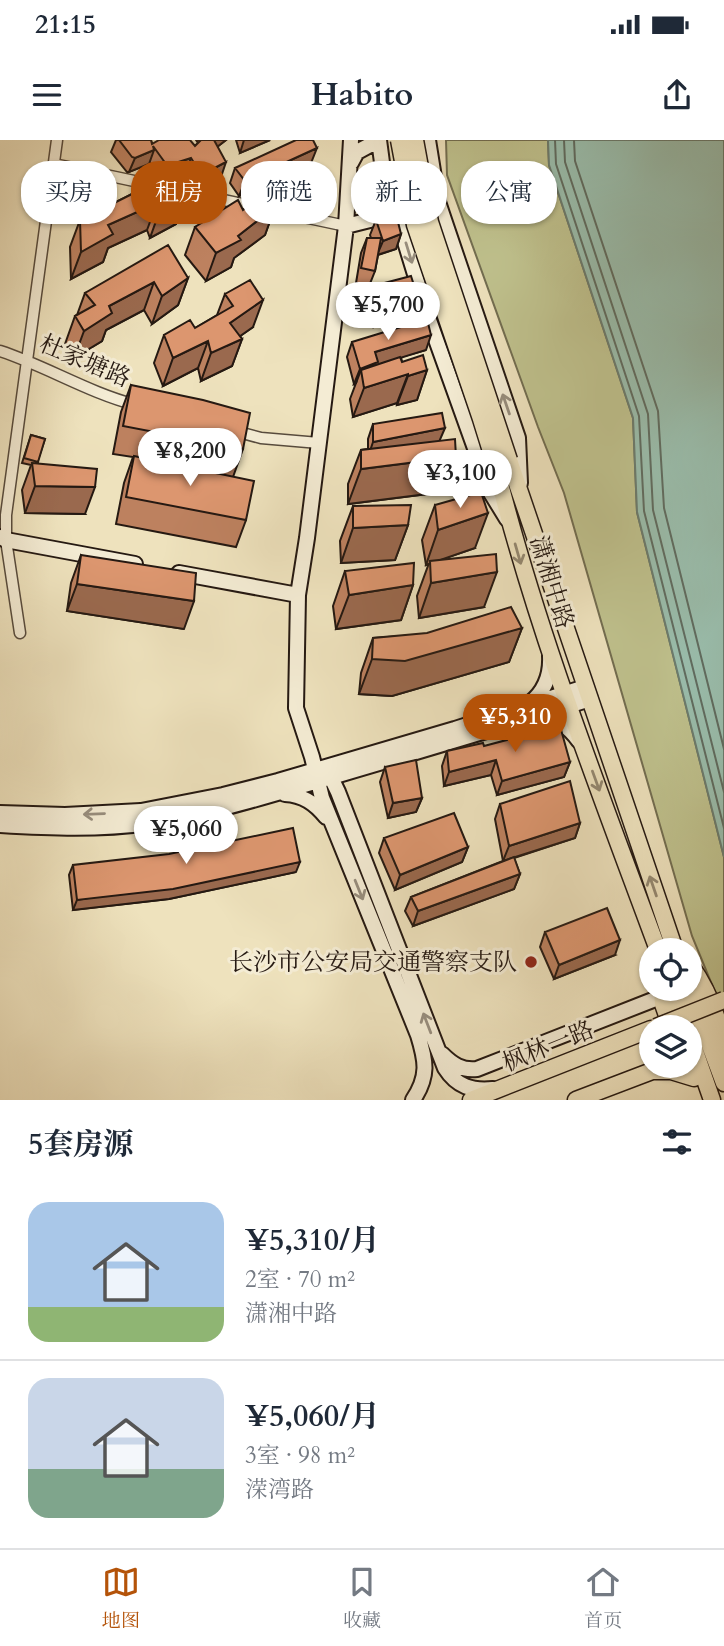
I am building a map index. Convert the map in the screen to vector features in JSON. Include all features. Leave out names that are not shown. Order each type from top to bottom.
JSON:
[{"type":"main road","points":[[351,140],[346,226],[298,595],[296,708],[322,774],[334,827],[424,1055],[423,1080],[413,1100]]},
{"type":"main road","points":[[350,166],[357,152],[379,140],[382,161]]},
{"type":"main road","name":"潇湘中路","points":[[399,140],[415,225],[481,418],[520,495],[673,938]]},
{"type":"main road","name":"潇湘中路","points":[[415,140],[430,222],[502,462],[510,524],[526,579],[583,748],[654,938]]},
{"type":"main road","points":[[428,140],[431,161]]},
{"type":"main road","points":[[346,226],[354,224]]},
{"type":"main road","points":[[400,224],[429,320],[491,494],[510,524]]},
{"type":"main road","points":[[445,224],[518,438],[520,495]]},
{"type":"main road","points":[[3,539],[298,595]]},
{"type":"main road","points":[[522,714],[547,681],[550,670],[548,648]]},
{"type":"main road","points":[[267,797],[322,774],[587,693]]},
{"type":"main road","points":[[0,813],[65,815],[141,811],[364,768],[522,714],[555,719],[573,733],[583,748]]},
{"type":"main road","points":[[364,768],[343,783],[341,790],[344,808],[445,1068],[449,1075],[465,1087],[507,1096]]},
{"type":"main road","points":[[322,774],[344,808]]},
{"type":"main road","points":[[0,825],[98,828],[148,823],[280,794],[308,800],[334,827]]},
{"type":"main road","points":[[702,983],[723,1042],[724,1069]]},
{"type":"main road","name":"枫林一路","points":[[690,1015],[724,1000]]},
{"type":"main road","points":[[437,1048],[453,1065],[469,1070],[477,1069],[646,1001]]},
{"type":"main road","points":[[693,1001],[724,1083]]},
{"type":"main road","points":[[632,1008],[651,1015]]},
{"type":"main road","points":[[702,1019],[724,1010]]},
{"type":"main road","name":"枫林一路","points":[[471,1100],[507,1096],[639,1038]]},
{"type":"main road","points":[[702,1073],[711,1100]]},
{"type":"main road","points":[[576,1100],[639,1074]]},
{"type":"main road","points":[[695,1078],[711,1100]]},
{"type":"street","points":[[54,161],[57,140]]},
{"type":"street","points":[[117,177],[346,226]]},
{"type":"street","points":[[20,633],[3,539],[46,224]]},
{"type":"street","name":"杜家塘路","points":[[0,351],[27,359],[119,400],[145,407]]},
{"type":"street","points":[[222,428],[261,438],[318,443]]},
{"type":"green space","points":[[446,140],[548,140],[549,161],[461,161],[461,214],[447,175]]},
{"type":"green space","points":[[557,189],[633,418],[637,512],[724,857],[724,1014],[702,960],[702,938],[692,936],[564,493],[465,224],[557,224]]},
{"type":"water","points":[[548,140],[724,140],[724,857],[637,512],[633,418],[557,189],[557,161],[549,161]]},
{"type":"building","points":[[119,140],[151,140],[152,144],[159,140],[190,140],[195,146],[201,140],[214,140],[225,161],[193,161],[191,158],[164,161],[153,146],[154,150],[132,157]]},
{"type":"building","points":[[296,140],[313,140],[317,148],[289,161],[250,161]]},
{"type":"building","points":[[241,165],[241,176],[235,168]]},
{"type":"building","points":[[131,194],[131,215],[117,221],[117,202]]},
{"type":"building","points":[[238,200],[241,206],[241,224],[253,224],[238,236],[241,240],[216,253],[195,227],[200,224],[227,224],[227,207]]},
{"type":"building","points":[[80,224],[110,224],[108,225],[113,234],[81,252]]},
{"type":"building","points":[[377,224],[398,224],[401,234],[383,241]]},
{"type":"building","points":[[367,238],[381,238],[375,271],[361,268]]},
{"type":"building","points":[[168,245],[188,278],[162,296],[154,282],[109,306],[112,313],[84,331],[75,316],[95,305],[85,293]]},
{"type":"building","points":[[411,276],[419,301],[380,312],[373,286]]},
{"type":"building","points":[[250,280],[263,300],[230,323],[242,339],[211,353],[208,341],[173,358],[164,335],[190,320],[195,328],[233,306],[225,294]]},
{"type":"building","points":[[427,319],[431,335],[375,352],[378,362],[360,369],[352,342]]},
{"type":"building","points":[[423,355],[427,370],[364,388],[361,370],[400,357],[402,362]]},
{"type":"building","points":[[131,385],[250,413],[243,449],[123,426]]},
{"type":"building","points":[[442,413],[445,428],[373,442],[373,424]]},
{"type":"building","points":[[31,435],[45,439],[38,462],[24,458]]},
{"type":"building","points":[[455,439],[456,457],[361,469],[361,450]]},
{"type":"building","points":[[134,456],[254,481],[246,520],[126,497]]},
{"type":"building","points":[[32,463],[97,469],[95,487],[35,486]]},
{"type":"building","points":[[481,492],[488,513],[438,530],[435,505]]},
{"type":"building","points":[[411,505],[408,525],[353,528],[353,506]]},
{"type":"building","points":[[496,554],[497,572],[431,583],[430,561]]},
{"type":"building","points":[[81,555],[196,573],[194,601],[77,584]]},
{"type":"building","points":[[414,563],[413,585],[349,595],[345,571]]},
{"type":"building","points":[[511,607],[522,628],[405,661],[372,659],[373,638],[427,633]]},
{"type":"building","points":[[560,726],[570,762],[502,781],[496,760],[449,772],[447,751],[483,743],[484,746]]},
{"type":"building","points":[[416,760],[422,798],[393,803],[385,767]]},
{"type":"building","points":[[570,781],[580,823],[509,846],[500,804]]},
{"type":"building","points":[[454,813],[468,847],[400,875],[384,838]]},
{"type":"building","points":[[293,828],[300,862],[173,889],[77,900],[73,865],[169,854]]},
{"type":"building","points":[[514,857],[520,874],[418,911],[411,897]]},
{"type":"building","points":[[607,908],[620,940],[559,965],[545,932]]},
{"type":"place","name":"长沙市公安局交通警察支队","points":[[531,962]]}]
